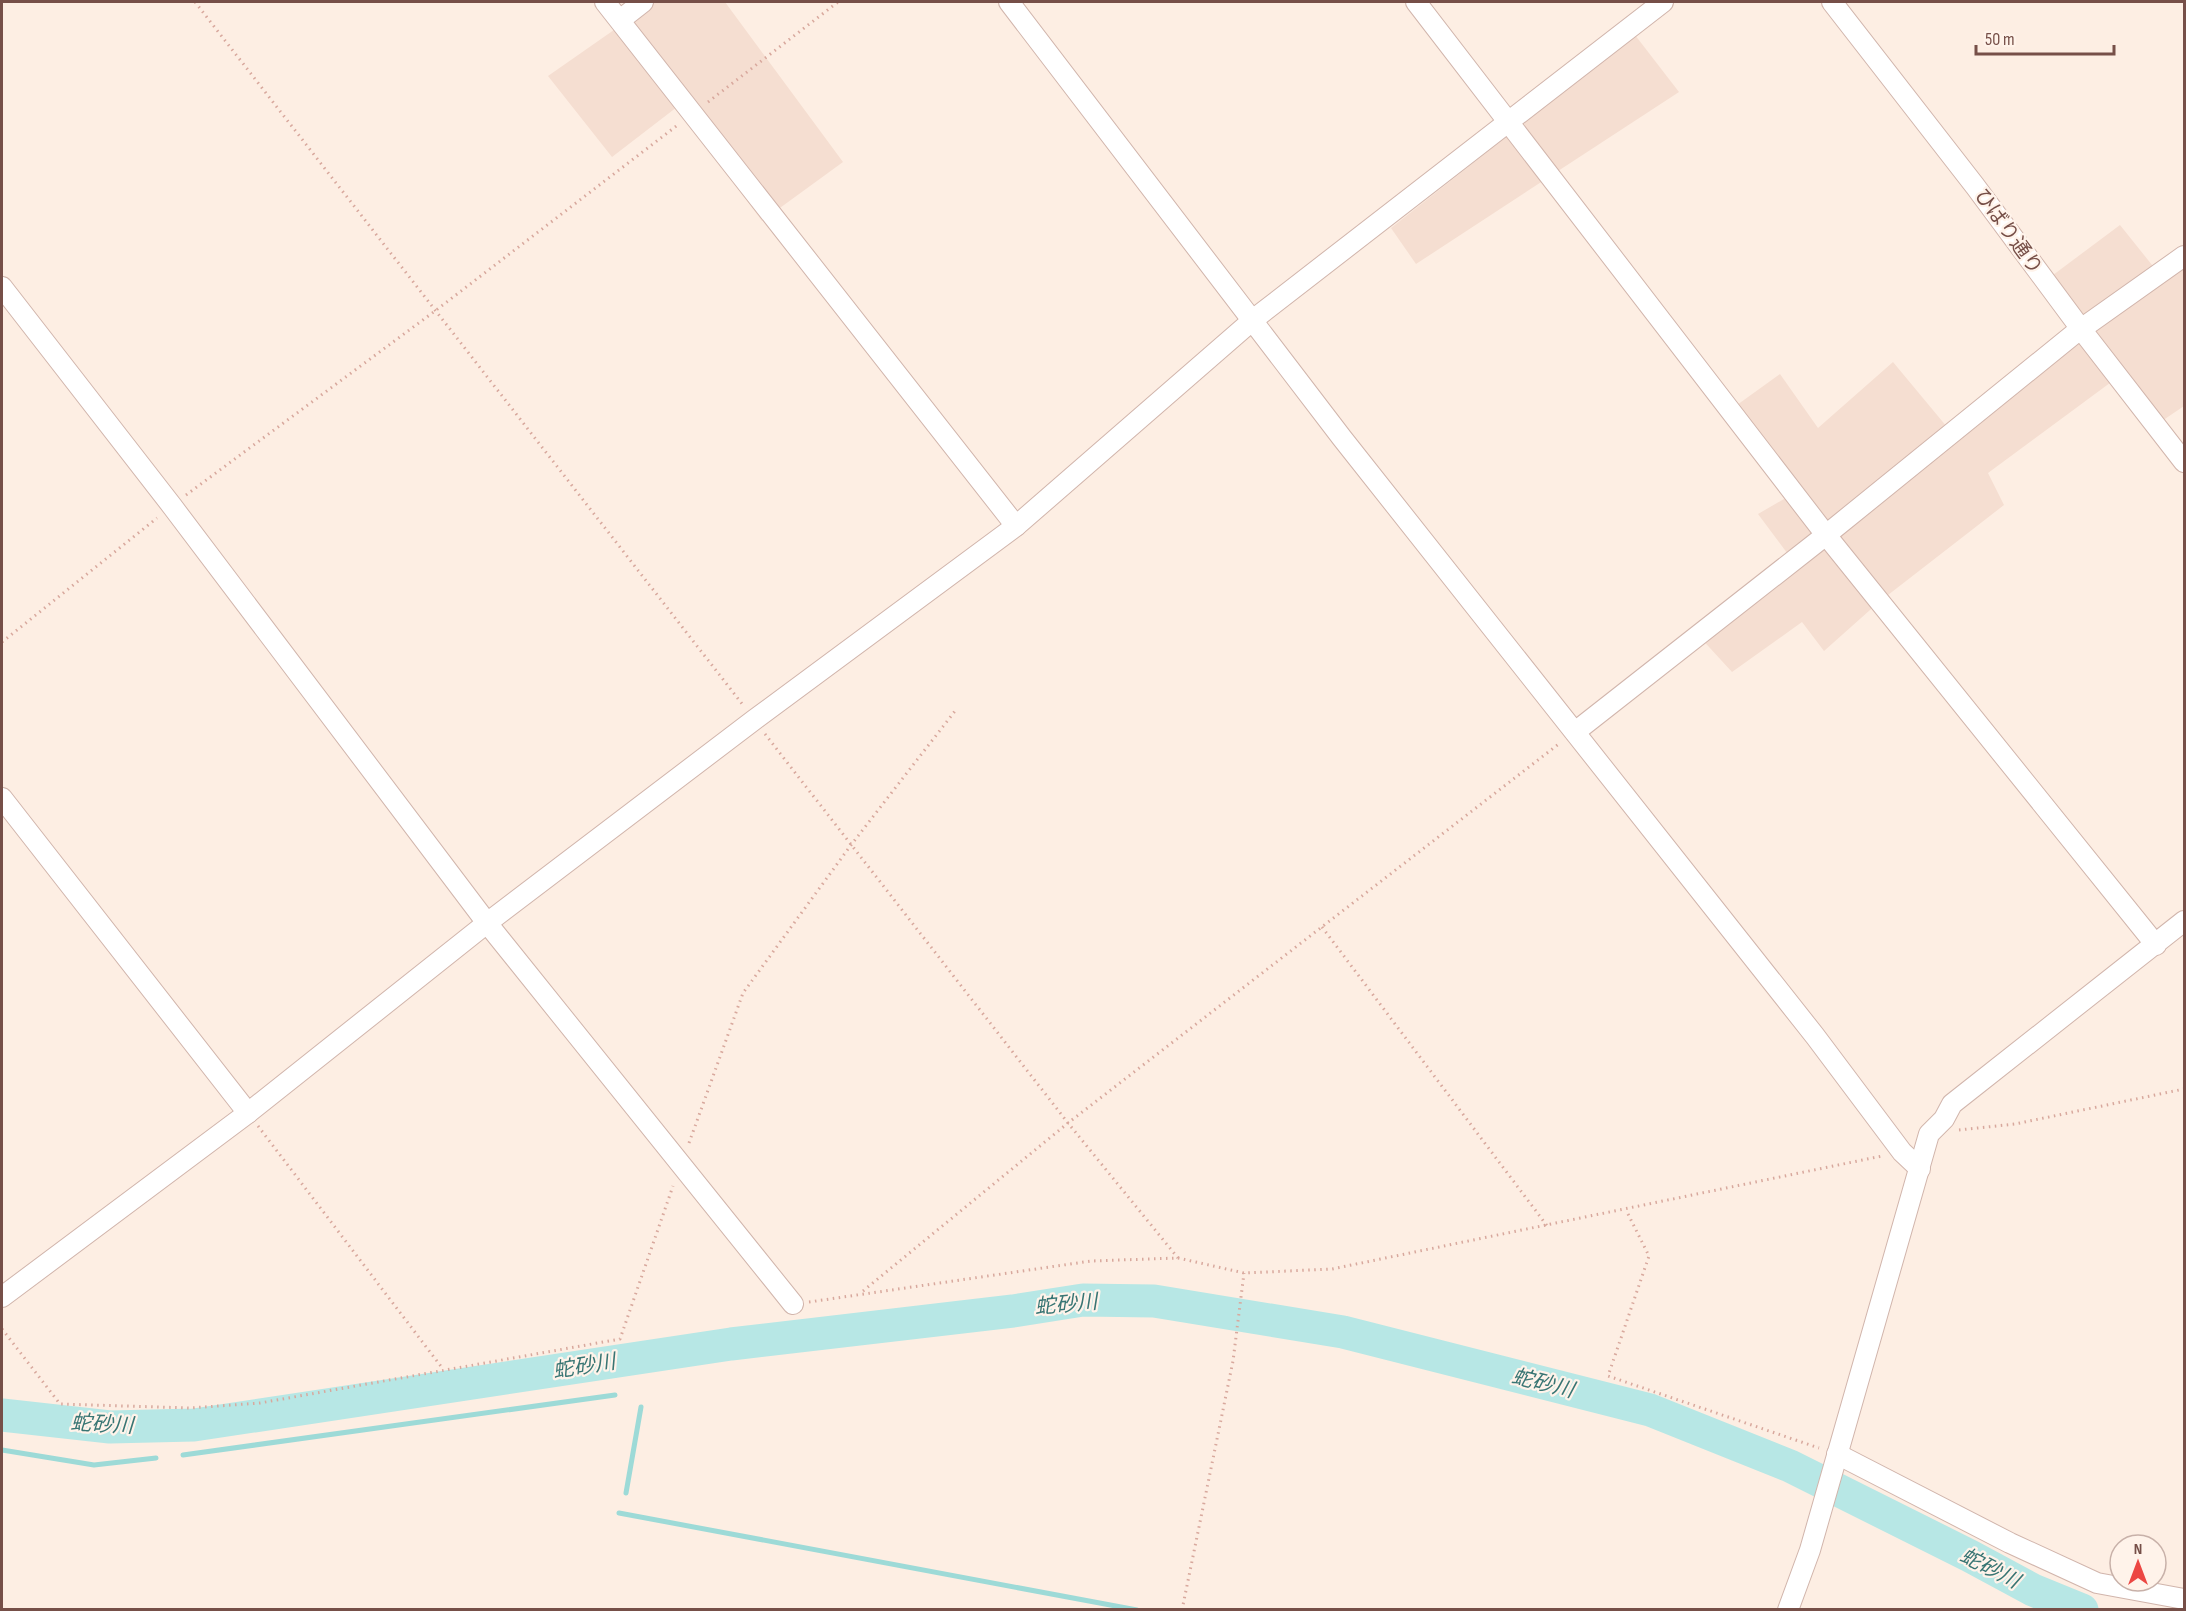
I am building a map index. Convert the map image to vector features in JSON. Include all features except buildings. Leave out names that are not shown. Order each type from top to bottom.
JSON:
[{"type":"street","points":[[605,2],[1016,526]]},
{"type":"street","points":[[620,20],[643,2]]},
{"type":"street","points":[[1009,2],[1254,319],[1342,438],[1815,1036],[1902,1152],[1920,1170]]},
{"type":"street","points":[[1416,2],[1826,535],[2156,945]]},
{"type":"street","points":[[2,1297],[248,1113],[487,923],[754,720],[1016,526],[1254,319],[1663,2]]},
{"type":"street","name":"ひばり通り","points":[[1832,2],[2184,462]]},
{"type":"street","points":[[1575,732],[1826,535],[2080,329],[2184,256]]},
{"type":"street","points":[[2,287],[172,506],[487,923],[793,1304]]},
{"type":"street","points":[[2,798],[248,1113]]},
{"type":"street","points":[[1788,1610],[1810,1550],[1929,1134],[1944,1119],[1952,1104],[2184,921]]},
{"type":"street","points":[[1839,1448],[2010,1543],[2097,1583],[2184,1599]]},
{"type":"path","points":[[195,2],[1068,1123],[1178,1258]]},
{"type":"path","points":[[2,642],[172,506],[435,311],[838,2]]},
{"type":"path","points":[[2,1329],[60,1404],[190,1408],[260,1403],[620,1340],[743,993],[851,845],[955,711]]},
{"type":"path","points":[[861,1292],[1068,1123],[1575,732]]},
{"type":"path","points":[[1322,927],[1548,1227]]},
{"type":"path","points":[[1929,1134],[2015,1124],[2184,1089]]},
{"type":"path","points":[[248,1113],[443,1370]]},
{"type":"path","points":[[793,1304],[861,1292],[1091,1261],[1178,1258],[1244,1273],[1332,1269],[1548,1227],[1902,1152]]},
{"type":"path","points":[[1628,1214],[1649,1256],[1608,1376],[1839,1448]]},
{"type":"path","points":[[1182,1610],[1233,1361],[1244,1273]]},
{"type":"shaded area","points":[[654,2],[725,2],[843,162],[762,221],[677,107],[612,157],[548,76]]},
{"type":"shaded area","points":[[1635,35],[1679,92],[1416,264],[1391,228]]},
{"type":"shaded area","points":[[2120,225],[2160,275],[2184,258],[2184,406],[2156,425],[2118,377],[1988,473],[2004,505],[1879,602],[1824,651],[1802,622],[1732,672],[1698,635],[1793,561],[1758,514],[1796,492],[1730,410],[1780,374],[1818,428],[1893,362],[1952,433],[2080,330],[2045,281]]},
{"type":"waterway","name":"蛇砂川","points":[[2,1415],[110,1427],[194,1425],[731,1344],[1013,1311],[1083,1300],[1154,1301],[1343,1332],[1650,1410],[1790,1466],[2033,1590],[2082,1610]]},
{"type":"waterway","points":[[183,1455],[615,1395]]},
{"type":"waterway","points":[[626,1493],[641,1407]]},
{"type":"waterway","points":[[2,1450],[94,1465],[156,1458]]},
{"type":"waterway","points":[[619,1513],[1137,1610]]}]
